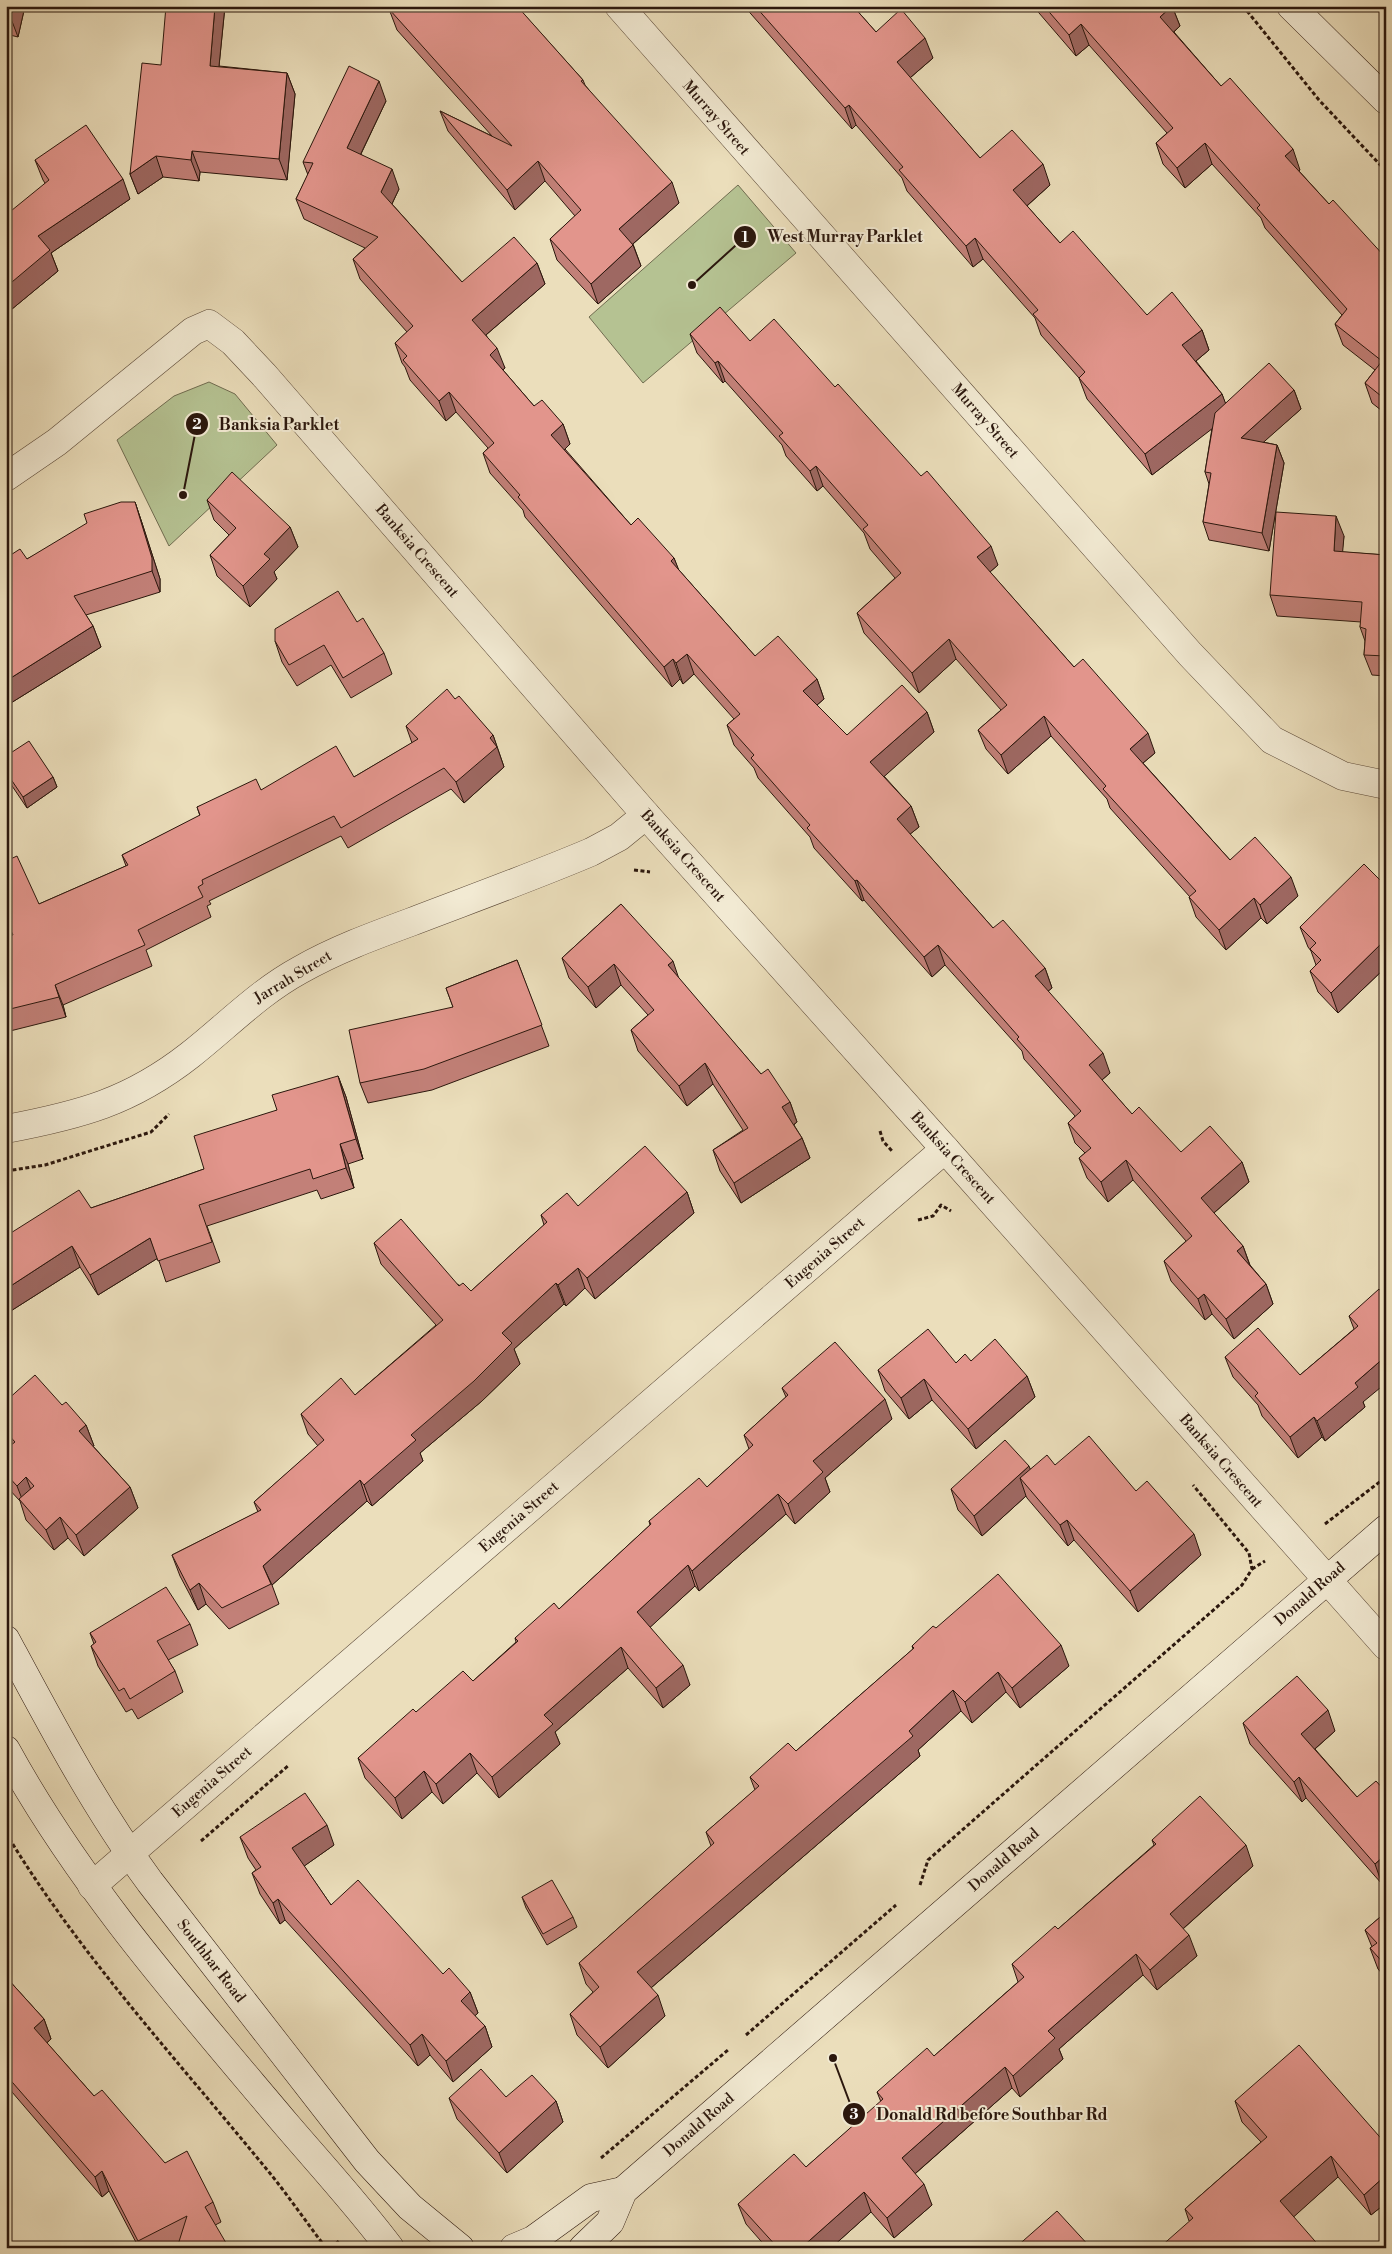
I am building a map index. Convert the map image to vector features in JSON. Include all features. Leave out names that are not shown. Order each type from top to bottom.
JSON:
[{"type":"street","name":"Murray Street","points":[[619,6],[1190,654],[1272,740],[1343,776],[1386,785]]},
{"type":"street","points":[[1291,6],[1386,100]]},
{"type":"street","name":"Banksia Crescent","points":[[6,477],[57,442],[181,340],[209,324],[233,342],[264,375],[646,815],[1386,1646]]},
{"type":"street","name":"Jarrah Street","points":[[6,1128],[84,1112],[126,1096],[168,1072],[209,1040],[247,1005],[298,970],[352,945],[591,852],[619,837],[646,815]]},
{"type":"street","name":"Eugenia Street","points":[[92,1886],[945,1149]]},
{"type":"street","name":"Donald Road","points":[[583,2248],[610,2222],[623,2191],[1386,1529]]},
{"type":"street","name":"Southbar Road","points":[[6,1640],[66,1750],[129,1854],[198,1946],[368,2161],[410,2207],[460,2248]]},
{"type":"street","points":[[6,1750],[24,1783],[92,1886],[157,1972],[390,2248]]},
{"type":"street","name":"Donald Road","points":[[514,2248],[533,2240],[591,2198],[623,2191]]},
{"type":"path","points":[[1243,6],[1319,100],[1386,171]]},
{"type":"path","points":[[626,871],[635,870],[657,875]]},
{"type":"path","points":[[6,1171],[45,1165],[151,1132],[167,1117],[170,1110]]},
{"type":"path","points":[[878,1125],[883,1141],[941,1205],[957,1214]]},
{"type":"path","points":[[915,1221],[933,1216],[941,1205]]},
{"type":"path","points":[[912,1891],[920,1885],[928,1860],[1242,1585],[1252,1569],[1249,1553],[1190,1481]]},
{"type":"path","points":[[194,1847],[293,1761]]},
{"type":"path","points":[[6,1833],[34,1880],[145,2024],[261,2162],[326,2248]]},
{"type":"path","points":[[741,2039],[897,1904]]},
{"type":"path","points":[[598,2161],[734,2045]]},
{"type":"path","points":[[331,2248],[366,2218]]},
{"type":"green space","points":[[738,185],[796,253],[643,383],[589,317]]},
{"type":"green space","points":[[209,382],[235,394],[277,445],[169,546],[117,440],[174,396]]},
{"type":"building","points":[[6,6],[12,6],[10,16],[6,15]]},
{"type":"building","points":[[166,6],[215,6],[210,66],[287,73],[279,159],[192,151],[191,160],[156,156],[130,174],[142,63],[161,65]]},
{"type":"building","points":[[392,6],[517,6],[583,80],[581,81],[672,182],[619,229],[633,245],[591,284],[550,239],[581,210],[538,161],[507,190],[440,111],[512,146],[389,9]]},
{"type":"building","points":[[755,6],[853,6],[876,32],[901,9],[925,38],[897,62],[980,158],[1012,130],[1043,164],[1013,190],[1060,243],[1073,231],[1147,315],[1172,292],[1202,330],[1182,345],[1222,394],[1145,454],[1079,378],[1085,372],[1033,314],[1038,310],[975,238],[966,246],[899,170],[903,167],[849,105],[845,108]]},
{"type":"building","points":[[1044,6],[1172,6],[1160,17],[1221,86],[1230,78],[1293,149],[1285,156],[1329,204],[1333,200],[1386,258],[1386,400],[1365,383],[1382,361],[1335,324],[1347,309],[1257,208],[1260,205],[1205,143],[1177,168],[1156,143],[1173,128],[1081,24],[1069,35]]},
{"type":"building","points":[[349,66],[379,81],[347,148],[392,169],[381,192],[462,282],[514,237],[537,263],[472,320],[497,348],[490,355],[534,406],[542,400],[563,424],[551,435],[631,525],[638,518],[674,558],[671,561],[755,656],[778,636],[817,679],[803,691],[847,735],[902,685],[927,712],[870,762],[911,806],[897,819],[993,928],[1003,920],[1045,968],[1035,976],[1103,1053],[1089,1065],[1132,1114],[1139,1107],[1181,1152],[1210,1126],[1242,1162],[1201,1198],[1243,1246],[1237,1251],[1266,1284],[1226,1319],[1204,1294],[1198,1299],[1164,1261],[1192,1236],[1126,1160],[1101,1182],[1079,1158],[1091,1148],[1068,1123],[1081,1111],[1017,1039],[1019,1037],[938,945],[924,957],[857,880],[855,881],[807,828],[810,825],[751,758],[754,755],[727,725],[740,714],[687,654],[676,663],[673,659],[664,667],[518,497],[520,495],[483,453],[494,443],[449,392],[439,401],[403,360],[407,356],[395,343],[413,326],[353,259],[378,237],[296,199],[313,163],[303,162]]},
{"type":"building","points":[[86,125],[123,179],[38,236],[50,250],[6,287],[6,215],[49,180],[35,160]]},
{"type":"building","points":[[720,307],[750,341],[774,319],[835,387],[838,384],[921,476],[927,471],[991,546],[977,557],[1074,667],[1083,659],[1148,733],[1130,749],[1230,860],[1255,837],[1291,877],[1260,905],[1254,898],[1219,930],[1189,897],[1196,891],[1103,789],[1106,786],[1044,716],[1001,755],[978,730],[1007,705],[949,639],[912,673],[857,613],[901,573],[863,529],[868,525],[816,466],[810,471],[779,436],[783,433],[718,361],[715,363],[690,334]]},
{"type":"building","points":[[1269,363],[1294,390],[1241,438],[1277,445],[1262,533],[1203,522],[1211,473],[1205,472],[1215,413]]},
{"type":"building","points":[[232,472],[290,527],[264,554],[270,559],[243,586],[210,555],[236,528],[207,500]]},
{"type":"building","points":[[121,502],[135,502],[152,558],[152,571],[74,596],[93,626],[6,681],[6,558],[20,549],[27,559],[87,523],[84,514]]},
{"type":"building","points":[[1276,512],[1336,516],[1334,551],[1386,555],[1386,656],[1364,655],[1366,629],[1360,627],[1362,602],[1270,595]]},
{"type":"building","points":[[338,591],[357,622],[363,618],[384,653],[343,678],[324,645],[289,665],[275,641],[275,629]]},
{"type":"building","points":[[447,689],[455,699],[459,696],[493,735],[490,738],[497,747],[456,782],[444,768],[341,828],[334,816],[202,880],[203,884],[198,887],[203,897],[138,930],[145,945],[55,985],[59,997],[6,1010],[6,936],[13,935],[6,920],[6,861],[17,856],[39,904],[128,865],[122,855],[200,815],[197,807],[256,779],[261,790],[336,746],[354,777],[418,739],[406,726]]},
{"type":"building","points":[[29,741],[53,777],[23,797],[6,772],[6,756]]},
{"type":"building","points":[[1364,864],[1386,886],[1386,939],[1331,993],[1310,971],[1321,960],[1310,949],[1316,943],[1300,927]]},
{"type":"building","points":[[621,904],[673,961],[668,965],[761,1074],[768,1069],[790,1102],[782,1107],[802,1138],[734,1183],[713,1150],[748,1128],[705,1063],[679,1086],[631,1030],[654,1010],[614,964],[588,987],[562,958]]},
{"type":"building","points":[[517,960],[542,1025],[424,1069],[360,1083],[349,1030],[453,1007],[446,988]]},
{"type":"building","points":[[338,1076],[356,1139],[340,1144],[346,1168],[313,1179],[310,1169],[199,1205],[212,1242],[158,1261],[150,1238],[90,1275],[72,1246],[6,1289],[6,1236],[79,1190],[91,1208],[204,1169],[194,1136],[277,1110],[272,1095]]},
{"type":"building","points":[[645,1146],[687,1192],[587,1278],[578,1268],[558,1285],[556,1283],[502,1333],[512,1343],[474,1381],[411,1435],[416,1440],[364,1485],[360,1480],[263,1566],[271,1584],[222,1608],[199,1583],[190,1590],[172,1555],[261,1510],[254,1502],[324,1440],[301,1414],[341,1378],[355,1395],[443,1320],[374,1243],[401,1219],[459,1286],[463,1283],[471,1291],[547,1222],[541,1215],[567,1193],[578,1206]]},
{"type":"building","points":[[1379,1289],[1386,1297],[1386,1356],[1355,1383],[1358,1387],[1317,1421],[1314,1417],[1290,1437],[1255,1396],[1258,1393],[1225,1357],[1258,1328],[1300,1375],[1358,1326],[1349,1316]]},
{"type":"building","points":[[928,1329],[956,1363],[965,1354],[971,1361],[995,1339],[1027,1376],[968,1429],[924,1379],[901,1398],[878,1370]]},
{"type":"building","points":[[835,1342],[885,1399],[813,1461],[823,1472],[788,1504],[778,1494],[692,1571],[688,1565],[637,1612],[683,1665],[656,1688],[621,1647],[544,1715],[553,1724],[492,1777],[470,1753],[436,1784],[424,1771],[395,1798],[358,1758],[413,1709],[416,1712],[463,1671],[473,1681],[518,1641],[515,1638],[554,1603],[559,1609],[651,1524],[649,1521],[699,1478],[707,1487],[753,1445],[744,1435],[788,1395],[782,1388]]},
{"type":"building","points":[[35,1375],[62,1405],[66,1402],[86,1425],[79,1431],[130,1487],[76,1535],[60,1517],[46,1530],[19,1499],[34,1486],[26,1477],[17,1486],[6,1474],[6,1459],[8,1458],[6,1456],[6,1449],[15,1442],[6,1432],[6,1401]]},
{"type":"building","points":[[1089,1436],[1136,1491],[1147,1481],[1194,1534],[1130,1591],[1067,1520],[1060,1525],[1020,1478],[1047,1455],[1055,1465]]},
{"type":"building","points":[[1005,1440],[1029,1466],[974,1516],[951,1489]]},
{"type":"building","points":[[998,1574],[1061,1645],[1012,1688],[998,1672],[965,1702],[953,1690],[909,1731],[913,1736],[637,1972],[658,1995],[600,2047],[570,2014],[599,1987],[579,1963],[714,1843],[706,1832],[759,1786],[750,1777],[788,1743],[796,1751],[914,1648],[912,1646],[933,1626],[936,1628]]},
{"type":"building","points":[[166,1587],[190,1624],[157,1641],[175,1671],[130,1699],[124,1688],[119,1691],[91,1646],[96,1642],[90,1633]]},
{"type":"building","points":[[1297,1676],[1328,1710],[1301,1734],[1357,1797],[1376,1781],[1386,1792],[1386,1854],[1375,1864],[1299,1777],[1294,1782],[1243,1723]]},
{"type":"building","points":[[305,1793],[327,1825],[292,1848],[331,1905],[358,1880],[443,1974],[449,1968],[470,1992],[461,2001],[485,2026],[446,2061],[422,2034],[410,2045],[278,1899],[273,1903],[252,1873],[261,1867],[240,1837]]},
{"type":"building","points":[[1200,1796],[1246,1845],[1170,1914],[1189,1935],[1150,1970],[1136,1954],[1048,2031],[1055,2038],[1013,2076],[1005,2067],[902,2158],[924,2184],[887,2218],[864,2192],[801,2248],[778,2248],[738,2204],[794,2154],[806,2167],[883,2099],[877,2092],[927,2048],[934,2056],[1024,1977],[1012,1964],[1055,1926],[1058,1929],[1156,1844],[1152,1840]]},
{"type":"building","points":[[552,1880],[573,1917],[543,1934],[522,1897]]},
{"type":"building","points":[[1386,1912],[1386,1966],[1370,1948],[1377,1943],[1365,1930]]},
{"type":"building","points":[[6,1977],[44,2019],[34,2028],[94,2096],[102,2090],[165,2163],[187,2151],[213,2202],[205,2207],[229,2248],[177,2248],[187,2216],[138,2241],[102,2171],[95,2177],[6,2075]]},
{"type":"building","points":[[1299,2045],[1386,2144],[1386,2175],[1364,2195],[1331,2156],[1280,2201],[1321,2248],[1159,2248],[1193,2218],[1185,2209],[1267,2137],[1235,2101]]},
{"type":"building","points":[[481,2069],[506,2097],[532,2075],[556,2101],[499,2153],[449,2098]]},
{"type":"building","points":[[1057,2211],[1091,2248],[1015,2248]]},
{"type":"building","points":[[673,2242],[678,2248],[666,2248]]},
{"type":"place","name":"West Murray Parklet","points":[[692,285]]},
{"type":"place","name":"Banksia Parklet","points":[[183,495]]},
{"type":"place","name":"Donald Rd before Southbar Rd","points":[[833,2058]]}]
